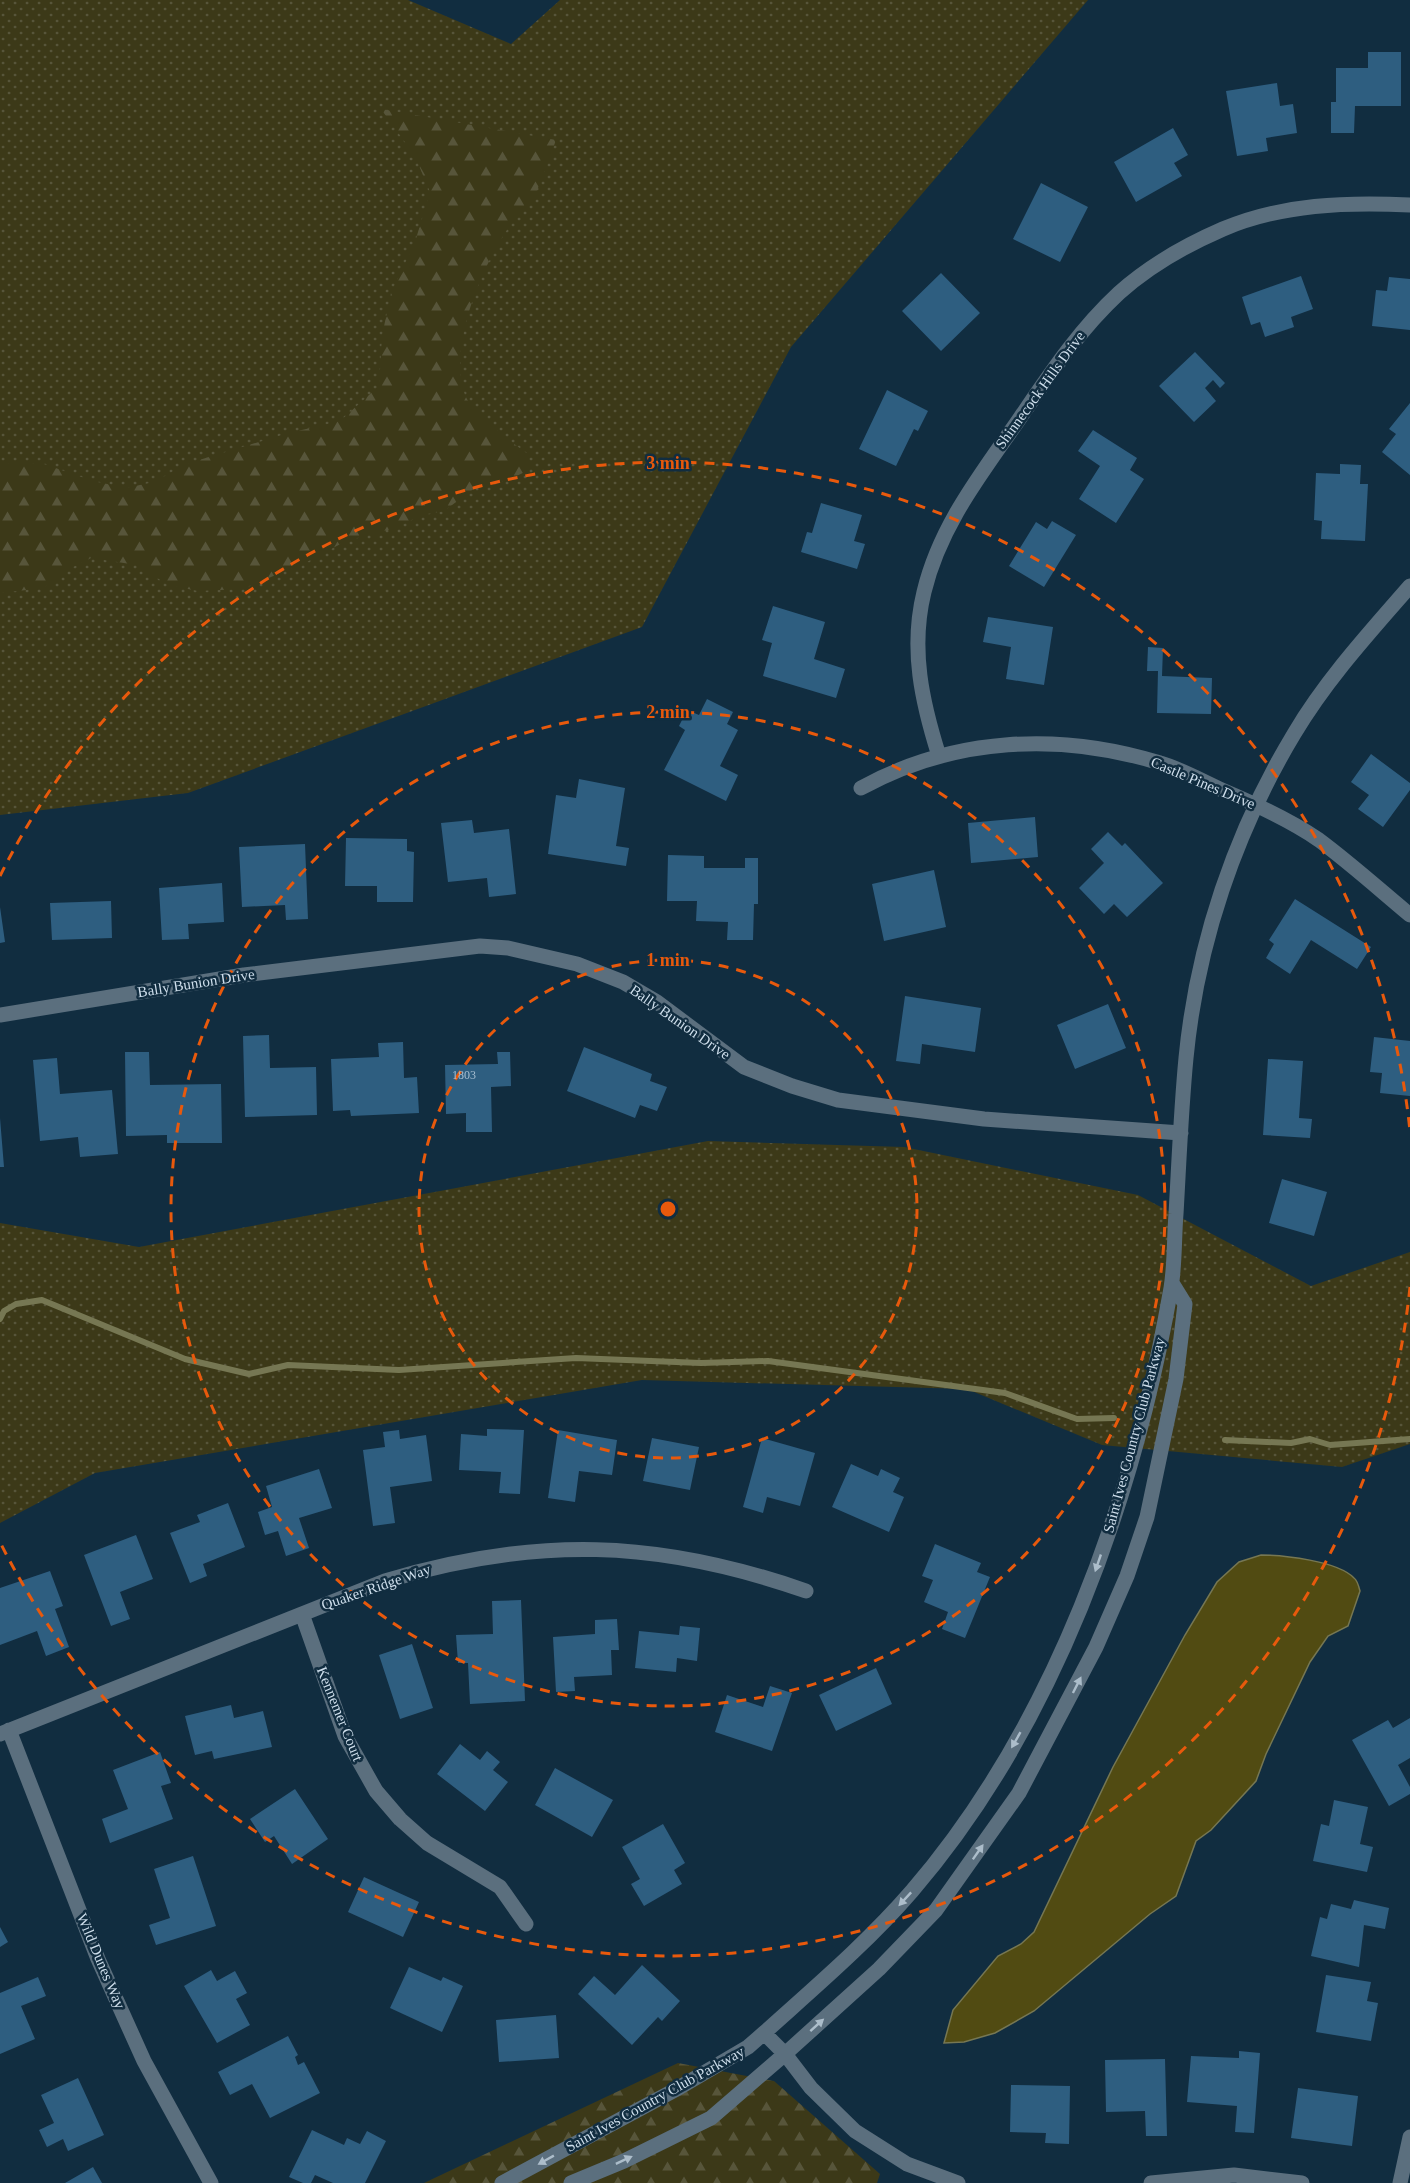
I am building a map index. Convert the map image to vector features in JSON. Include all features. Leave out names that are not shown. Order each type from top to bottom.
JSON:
[{"type":"street","name":"Shinnecock Hills Drive","points":[[939,756],[923,703],[917,648],[927,582],[941,540],[963,499],[1075,339],[1120,292],[1166,258],[1223,229],[1285,210],[1349,202],[1410,205]]},
{"type":"street","name":"Saint Ives Country Club Parkway","points":[[502,2183],[675,2091],[748,2047],[764,2033],[864,1943],[913,1890],[982,1799],[1035,1708],[1089,1587],[1118,1505],[1172,1283],[1186,1054],[1200,969],[1223,886],[1255,805],[1295,732],[1338,671],[1410,586]]},
{"type":"street","name":"Castle Pines Drive","points":[[861,788],[892,771],[939,756],[979,747],[1016,743],[1060,743],[1096,747],[1162,763],[1255,805],[1318,840],[1410,915]]},
{"type":"street","name":"Bally Bunion Drive","points":[[0,1015],[244,975],[480,946],[508,948],[577,964],[623,982],[657,1002],[744,1067],[838,1100],[984,1119],[1180,1133]]},
{"type":"street","name":"Saint Ives Country Club Parkway","points":[[571,2183],[624,2161],[711,2118],[785,2054],[879,1969],[936,1910],[1019,1793],[1091,1657],[1126,1576],[1147,1516],[1176,1379],[1185,1304],[1172,1283]]},
{"type":"street","name":"Quaker Ridge Way","points":[[5,1732],[385,1581],[433,1567],[493,1555],[553,1549],[614,1549],[674,1556],[763,1576],[806,1591]]},
{"type":"street","name":"Kennemer Court","points":[[302,1614],[345,1736],[376,1791],[400,1819],[427,1843],[500,1887],[526,1924]]},
{"type":"street","name":"Wild Dunes Way","points":[[5,1732],[98,1959],[144,2061],[211,2183]]},
{"type":"street","points":[[764,2033],[785,2054],[811,2088],[855,2131],[907,2164],[958,2183]]},
{"type":"street","points":[[1400,2183],[1410,2137]]},
{"type":"street","points":[[1151,2183],[1234,2175],[1302,2183]]},
{"type":"green space","points":[[0,0],[408,0],[511,44],[560,0],[1088,0],[791,347],[642,627],[188,793],[0,815]]},
{"type":"green space","points":[[381,109],[556,140],[533,199],[512,223],[499,243],[478,285],[470,308],[460,355],[461,376],[469,402],[493,427],[528,454],[527,471],[506,481],[475,488],[444,511],[422,515],[395,528],[346,541],[305,563],[242,589],[198,591],[168,585],[137,565],[91,558],[67,570],[44,588],[0,593],[0,466],[12,462],[44,464],[93,481],[126,488],[154,482],[186,464],[285,434],[340,421],[379,386],[382,336],[391,293],[415,242],[430,192],[415,156]]},
{"type":"green space","points":[[708,1141],[904,1147],[1138,1195],[1311,1286],[1410,1252],[1410,1444],[1342,1467],[1102,1445],[967,1389],[642,1380],[95,1473],[0,1523],[0,1223],[139,1247]]},
{"type":"green space","points":[[678,2063],[774,2081],[880,2174],[877,2183],[424,2183]]},
{"type":"shaded area","points":[[1261,1555],[1296,1558],[1336,1567],[1355,1579],[1360,1591],[1348,1626],[1328,1636],[1310,1662],[1266,1754],[1256,1781],[1211,1830],[1196,1841],[1176,1896],[1150,1914],[1034,2011],[995,2033],[964,2042],[944,2043],[953,2010],[998,1956],[1021,1944],[1034,1932],[1113,1767],[1185,1635],[1217,1582],[1239,1562]]},
{"type":"building","points":[[1368,52],[1401,52],[1401,106],[1355,106],[1354,133],[1331,133],[1331,102],[1336,102],[1336,68],[1368,68]]},
{"type":"building","points":[[1277,83],[1280,106],[1293,104],[1297,133],[1266,138],[1268,151],[1237,156],[1226,91]]},
{"type":"building","points":[[1173,128],[1188,155],[1174,163],[1182,176],[1136,202],[1114,162]]},
{"type":"building","points":[[1041,183],[1088,207],[1060,262],[1013,239]]},
{"type":"building","points":[[941,273],[980,313],[941,351],[902,311]]},
{"type":"building","points":[[1301,276],[1313,309],[1291,317],[1294,327],[1265,337],[1260,322],[1251,325],[1242,297]]},
{"type":"building","points":[[1389,277],[1410,279],[1410,330],[1372,326],[1376,290],[1387,291]]},
{"type":"building","points":[[1195,352],[1225,383],[1220,388],[1213,380],[1205,388],[1216,401],[1194,422],[1159,386]]},
{"type":"building","points":[[887,390],[928,411],[918,431],[914,429],[896,466],[859,449]]},
{"type":"building","points":[[1410,403],[1410,475],[1382,452],[1396,434],[1389,429]]},
{"type":"building","points":[[1093,430],[1137,458],[1130,470],[1144,479],[1116,523],[1079,499],[1100,466],[1078,451]]},
{"type":"building","points":[[1340,464],[1361,465],[1360,484],[1368,484],[1365,541],[1321,539],[1322,521],[1314,520],[1316,473],[1340,474]]},
{"type":"building","points":[[821,503],[862,515],[854,541],[865,544],[857,569],[801,552],[807,532],[812,533]]},
{"type":"building","points":[[1052,521],[1076,535],[1044,587],[1009,566],[1036,522],[1047,529]]},
{"type":"building","points":[[773,606],[825,622],[814,659],[845,669],[836,698],[763,676],[772,643],[762,640]]},
{"type":"building","points":[[988,617],[1053,627],[1044,685],[1006,679],[1011,647],[983,642]]},
{"type":"building","points":[[1148,647],[1163,648],[1162,676],[1212,678],[1211,714],[1157,713],[1158,671],[1147,671]]},
{"type":"building","points":[[707,699],[733,712],[727,724],[738,730],[720,766],[738,775],[726,801],[664,770],[685,730],[679,726],[687,710],[699,715]]},
{"type":"building","points":[[1371,754],[1410,783],[1410,790],[1383,827],[1358,809],[1369,795],[1351,782]]},
{"type":"building","points":[[579,779],[625,788],[616,846],[629,848],[626,866],[548,854],[556,795],[576,798]]},
{"type":"building","points":[[1035,817],[1038,857],[971,863],[968,823]]},
{"type":"building","points":[[472,820],[474,833],[509,829],[516,894],[489,897],[487,878],[448,882],[441,823]]},
{"type":"building","points":[[1108,832],[1122,846],[1125,843],[1163,883],[1127,917],[1114,904],[1104,914],[1079,888],[1104,863],[1091,849]]},
{"type":"building","points":[[346,838],[407,839],[407,851],[414,852],[413,902],[377,902],[377,886],[345,886]]},
{"type":"building","points":[[305,844],[308,919],[286,920],[285,905],[242,907],[239,847]]},
{"type":"building","points":[[668,855],[704,856],[704,868],[745,868],[745,858],[758,858],[758,904],[754,904],[753,940],[727,940],[728,922],[696,921],[697,901],[667,901]]},
{"type":"building","points":[[934,870],[946,927],[884,941],[872,884]]},
{"type":"building","points":[[222,883],[224,922],[188,924],[189,939],[162,940],[159,888]]},
{"type":"building","points":[[1295,899],[1371,947],[1357,969],[1311,940],[1290,974],[1266,958],[1274,944],[1269,940]]},
{"type":"building","points":[[111,901],[112,938],[52,940],[50,903]]},
{"type":"building","points":[[0,907],[5,942],[0,943]]},
{"type":"building","points":[[905,996],[981,1008],[975,1052],[922,1044],[920,1064],[896,1061]]},
{"type":"building","points":[[1108,1004],[1126,1048],[1075,1069],[1057,1025]]},
{"type":"building","points":[[269,1035],[270,1068],[316,1067],[317,1115],[245,1117],[243,1036]]},
{"type":"building","points":[[1374,1037],[1410,1041],[1410,1096],[1380,1093],[1382,1073],[1370,1072]]},
{"type":"building","points":[[403,1042],[404,1078],[417,1077],[419,1113],[351,1116],[350,1110],[333,1111],[331,1059],[379,1057],[378,1043]]},
{"type":"building","points":[[584,1047],[652,1074],[650,1081],[667,1087],[657,1111],[640,1105],[635,1118],[567,1091]]},
{"type":"building","points":[[125,1052],[149,1052],[150,1085],[221,1084],[222,1143],[167,1143],[167,1135],[126,1136]]},
{"type":"building","points":[[497,1052],[510,1052],[511,1086],[491,1087],[492,1132],[466,1132],[466,1113],[446,1114],[445,1065],[498,1064]]},
{"type":"building","points":[[57,1058],[60,1094],[112,1090],[118,1154],[80,1157],[78,1137],[40,1141],[33,1060]]},
{"type":"building","points":[[1268,1059],[1303,1061],[1299,1118],[1312,1119],[1310,1138],[1263,1135]]},
{"type":"building","points":[[0,1118],[4,1167],[0,1167]]},
{"type":"building","points":[[1282,1179],[1327,1192],[1314,1236],[1269,1223]]},
{"type":"building","points":[[487,1429],[524,1430],[520,1494],[499,1493],[501,1472],[459,1470],[461,1434],[487,1436]]},
{"type":"building","points":[[399,1430],[400,1439],[426,1435],[432,1481],[390,1487],[395,1523],[373,1526],[363,1450],[385,1447],[383,1432]]},
{"type":"building","points":[[558,1430],[617,1440],[612,1475],[579,1471],[575,1502],[548,1498]]},
{"type":"building","points":[[652,1438],[699,1447],[690,1490],[643,1481]]},
{"type":"building","points":[[762,1438],[815,1453],[800,1506],[767,1497],[763,1513],[743,1507]]},
{"type":"building","points":[[851,1464],[878,1476],[881,1469],[900,1478],[893,1492],[904,1497],[889,1532],[832,1507]]},
{"type":"building","points":[[319,1469],[332,1508],[299,1518],[309,1548],[286,1556],[278,1531],[265,1535],[258,1512],[272,1507],[266,1486]]},
{"type":"building","points":[[228,1503],[245,1547],[203,1564],[207,1576],[190,1583],[170,1533],[200,1522],[197,1515]]},
{"type":"building","points":[[136,1535],[153,1579],[120,1592],[130,1619],[111,1626],[84,1555]]},
{"type":"building","points":[[935,1544],[981,1563],[977,1572],[990,1577],[965,1638],[942,1629],[948,1612],[924,1602],[933,1580],[922,1576]]},
{"type":"building","points":[[50,1571],[63,1606],[55,1609],[69,1647],[46,1656],[37,1631],[0,1645],[0,1588]]},
{"type":"building","points":[[521,1600],[525,1701],[470,1704],[468,1663],[458,1663],[456,1635],[493,1634],[492,1601]]},
{"type":"building","points":[[617,1619],[619,1650],[611,1650],[612,1675],[574,1677],[575,1691],[556,1692],[553,1637],[595,1634],[595,1620]]},
{"type":"building","points":[[680,1626],[700,1628],[697,1661],[677,1658],[676,1672],[635,1668],[639,1631],[679,1635]]},
{"type":"building","points":[[412,1644],[433,1708],[400,1719],[379,1655]]},
{"type":"building","points":[[876,1668],[892,1704],[836,1731],[819,1695]]},
{"type":"building","points":[[770,1686],[792,1693],[772,1751],[715,1732],[727,1695],[763,1707]]},
{"type":"building","points":[[231,1705],[234,1718],[263,1711],[272,1747],[214,1759],[212,1751],[195,1755],[185,1716]]},
{"type":"building","points":[[1410,1718],[1410,1758],[1398,1765],[1410,1787],[1410,1794],[1389,1806],[1352,1740],[1388,1720],[1393,1728]]},
{"type":"building","points":[[460,1744],[480,1760],[487,1751],[500,1762],[493,1770],[508,1782],[485,1811],[437,1774]]},
{"type":"building","points":[[160,1752],[171,1783],[161,1786],[173,1819],[110,1843],[102,1819],[128,1809],[113,1770]]},
{"type":"building","points":[[555,1768],[613,1800],[592,1837],[535,1805]]},
{"type":"building","points":[[295,1789],[328,1839],[292,1864],[274,1836],[265,1842],[250,1819]]},
{"type":"building","points":[[1334,1800],[1368,1807],[1360,1844],[1373,1847],[1367,1872],[1313,1861],[1321,1824],[1329,1826]]},
{"type":"building","points":[[663,1824],[685,1863],[674,1870],[682,1884],[644,1906],[631,1884],[640,1879],[622,1847]]},
{"type":"building","points":[[193,1856],[216,1926],[156,1945],[149,1925],[170,1918],[154,1869]]},
{"type":"building","points":[[364,1877],[419,1902],[403,1937],[348,1912]]},
{"type":"building","points":[[1354,1900],[1389,1908],[1385,1929],[1364,1925],[1359,1967],[1311,1956],[1320,1917],[1327,1919],[1331,1904],[1351,1909]]},
{"type":"building","points":[[0,1927],[8,1942],[0,1947]]},
{"type":"building","points":[[642,1965],[680,2001],[662,2021],[658,2017],[632,2045],[578,1994],[594,1976],[615,1995]]},
{"type":"building","points":[[409,1967],[441,1981],[443,1977],[463,1986],[442,2032],[390,2008]]},
{"type":"building","points":[[211,1970],[217,1981],[235,1971],[247,1993],[236,1999],[250,2025],[217,2043],[184,1986]]},
{"type":"building","points":[[1326,1975],[1371,1982],[1367,2001],[1378,2003],[1371,2041],[1316,2032]]},
{"type":"building","points":[[38,1977],[46,1996],[21,2006],[35,2039],[0,2054],[0,1993]]},
{"type":"building","points":[[556,2015],[559,2058],[499,2062],[496,2020]]},
{"type":"building","points":[[288,2036],[298,2055],[295,2057],[298,2065],[304,2062],[320,2093],[270,2118],[252,2084],[230,2095],[218,2072]]},
{"type":"building","points":[[1239,2051],[1260,2053],[1254,2133],[1235,2132],[1237,2106],[1187,2102],[1191,2056],[1239,2058]]},
{"type":"building","points":[[1165,2059],[1167,2136],[1146,2136],[1145,2111],[1106,2112],[1105,2060]]},
{"type":"building","points":[[78,2078],[104,2135],[68,2151],[63,2139],[47,2147],[39,2130],[54,2123],[41,2095]]},
{"type":"building","points":[[1011,2085],[1070,2086],[1069,2144],[1045,2143],[1046,2133],[1010,2132]]},
{"type":"building","points":[[1298,2088],[1358,2096],[1352,2146],[1291,2138]]},
{"type":"building","points":[[312,2130],[344,2145],[347,2138],[360,2144],[367,2131],[386,2141],[365,2183],[333,2183],[315,2175],[311,2183],[303,2183],[289,2177]]},
{"type":"building","points":[[93,2167],[102,2183],[65,2183]]},
{"type":"waterway","points":[[0,1319],[4,1311],[16,1304],[42,1300],[185,1359],[249,1374],[288,1365],[399,1370],[576,1358],[701,1363],[768,1361],[1005,1393],[1077,1419],[1114,1418]]},
{"type":"waterway","points":[[1225,1440],[1291,1443],[1310,1439],[1330,1445],[1410,1439]]}]
